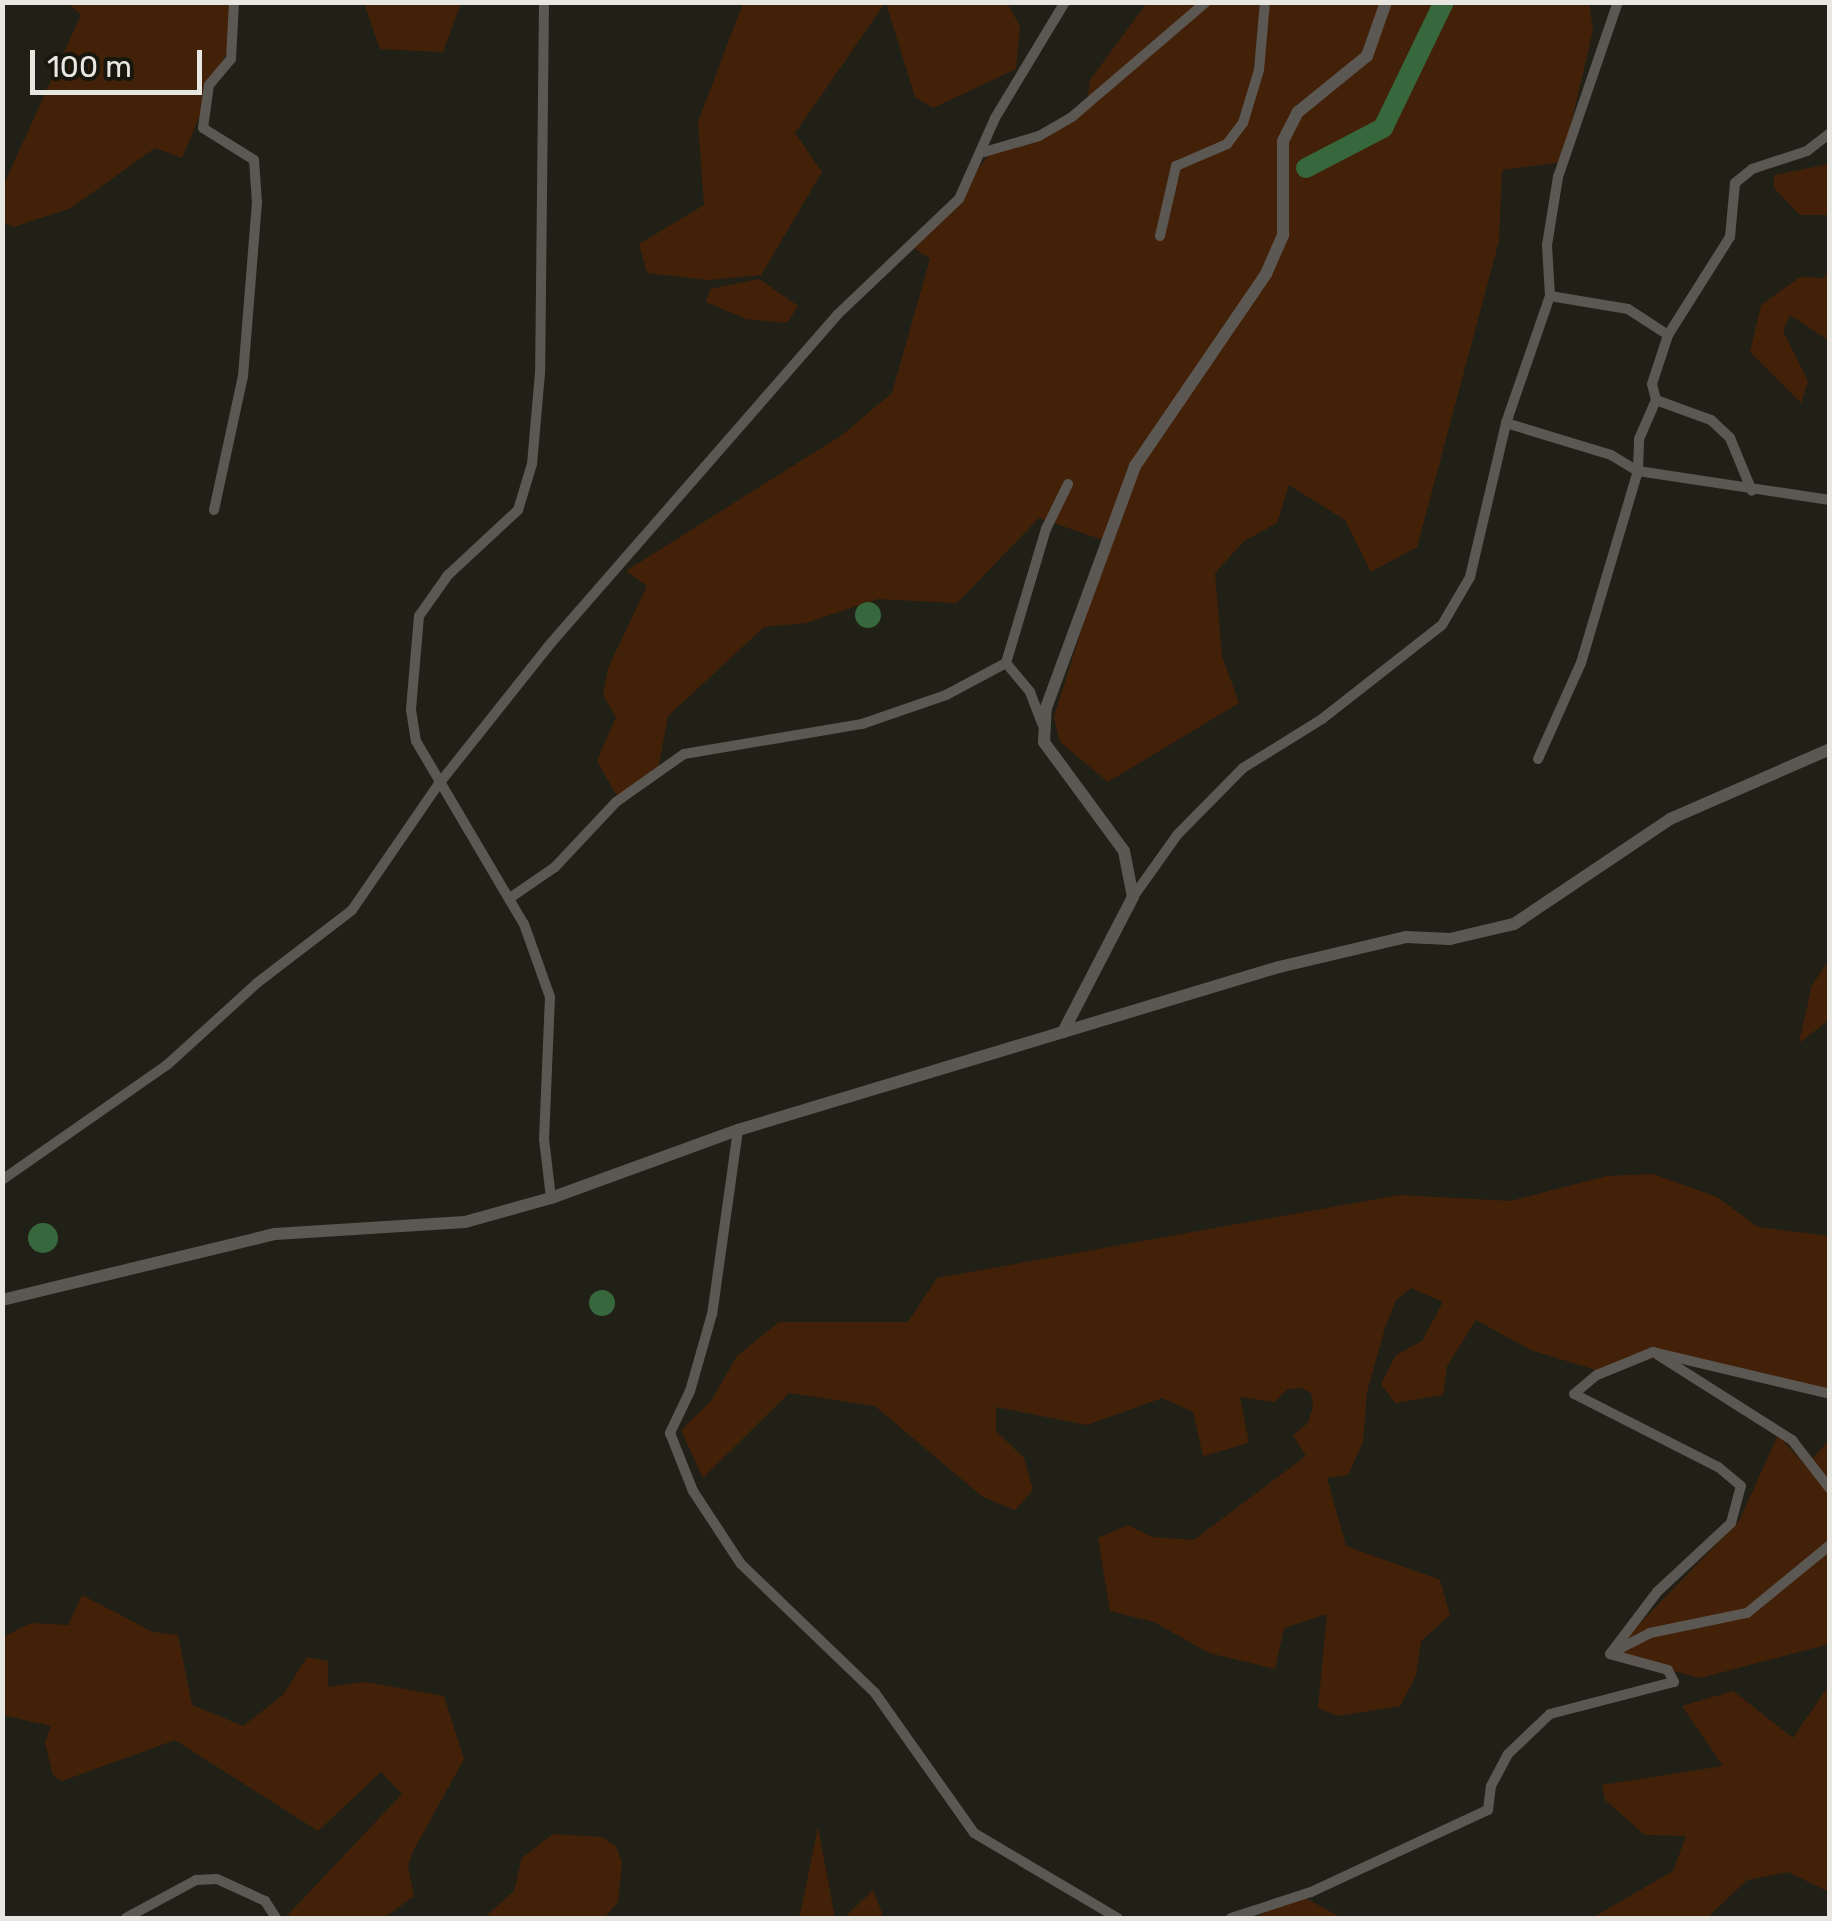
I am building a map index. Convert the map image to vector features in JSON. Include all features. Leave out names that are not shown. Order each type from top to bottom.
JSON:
[{"type":"street","points":[[214,510],[243,376],[257,203],[254,160],[203,128],[209,85],[231,59],[234,2]]},
{"type":"street","points":[[544,2],[540,373],[532,464],[518,510],[448,575],[418,616],[411,710],[416,740],[438,785],[510,898],[535,947],[550,998],[544,1138],[551,1198]]},
{"type":"street","points":[[2,1180],[88,1126],[204,1035],[256,983],[327,933],[352,910],[438,785],[550,643],[837,315],[959,198],[984,152],[995,118],[1065,2]]},
{"type":"street","points":[[984,152],[1039,136],[1073,116],[1206,2]]},
{"type":"street","points":[[1160,236],[1176,166],[1227,144],[1243,124],[1259,70],[1266,2]]},
{"type":"street","points":[[1042,724],[1135,466],[1266,274],[1283,235],[1283,141],[1298,112],[1367,56],[1386,2]]},
{"type":"street","points":[[1063,1032],[1132,897],[1177,836],[1243,768],[1322,720],[1442,624],[1470,577],[1506,423],[1550,296],[1546,244],[1558,177],[1618,2]]},
{"type":"street","points":[[1538,759],[1581,663],[1638,471],[1639,439],[1656,400],[1652,384],[1668,335],[1730,237],[1735,183],[1752,169],[1807,151],[1830,133]]},
{"type":"street","points":[[1550,296],[1628,310],[1668,335]]},
{"type":"street","points":[[1656,400],[1711,420],[1730,438],[1752,491]]},
{"type":"street","points":[[1506,423],[1611,455],[1638,471],[1830,500]]},
{"type":"street","points":[[510,898],[555,867],[616,802],[684,754],[862,724],[946,695],[1006,663],[1046,529],[1068,484]]},
{"type":"street","points":[[1006,663],[1030,692],[1054,760],[1124,850],[1132,897]]},
{"type":"street","points":[[2,1300],[275,1234],[465,1222],[551,1198],[738,1130],[1342,950],[1514,924],[1670,819],[1830,749]]},
{"type":"street","points":[[738,1130],[712,1314],[690,1391],[670,1433],[693,1491],[741,1564],[875,1692],[974,1833],[1118,1918]]},
{"type":"street","points":[[1652,1352],[1792,1440],[1830,1489]]},
{"type":"street","points":[[1610,1654],[1636,1616],[1731,1523],[1740,1504],[1741,1486],[1718,1467],[1574,1394],[1597,1375],[1652,1352],[1830,1394]]},
{"type":"street","points":[[1610,1654],[1650,1632],[1747,1613],[1830,1545]]},
{"type":"street","points":[[1230,1918],[1310,1892],[1488,1810],[1491,1786],[1508,1754],[1550,1714],[1674,1682],[1668,1670],[1610,1654]]},
{"type":"street","points":[[126,1918],[196,1880],[217,1879],[266,1901],[276,1918]]},
{"type":"shaded area","points":[[364,2],[461,3],[443,52],[380,49]]},
{"type":"shaded area","points":[[68,3],[231,3],[234,35],[182,158],[155,148],[71,208],[13,227],[3,222],[3,186],[81,15]]},
{"type":"shaded area","points":[[743,3],[885,3],[795,133],[822,172],[761,275],[708,280],[647,273],[639,244],[704,205],[698,122]]},
{"type":"shaded area","points":[[886,3],[1007,3],[1020,26],[1016,69],[933,108],[915,97]]},
{"type":"shaded area","points":[[1147,3],[1589,3],[1593,30],[1562,162],[1502,170],[1499,241],[1417,547],[1371,572],[1345,520],[1289,485],[1277,523],[1244,541],[1215,573],[1222,656],[1239,703],[1108,782],[1060,742],[1054,717],[1109,542],[1039,518],[957,603],[878,599],[806,623],[764,627],[668,716],[658,770],[622,805],[597,761],[616,717],[603,695],[608,668],[647,586],[626,571],[842,435],[892,393],[930,259],[914,248],[993,150],[1039,136],[1086,110],[1090,80]]},
{"type":"shaded area","points":[[1829,164],[1829,215],[1800,215],[1774,188],[1774,175]]},
{"type":"shaded area","points":[[1829,270],[1829,341],[1790,315],[1783,331],[1808,381],[1801,403],[1750,352],[1761,305],[1800,277],[1824,278]]},
{"type":"shaded area","points":[[759,279],[798,306],[787,323],[746,319],[706,302],[710,289]]},
{"type":"shaded area","points":[[868,602],[877,606],[881,615],[877,624],[868,628],[859,624],[855,615],[859,606]]},
{"type":"shaded area","points":[[1829,960],[1829,1020],[1799,1043],[1812,985]]},
{"type":"shaded area","points":[[1653,1174],[1717,1197],[1758,1227],[1829,1236],[1829,1397],[1666,1355],[1602,1372],[1531,1350],[1476,1320],[1447,1366],[1443,1395],[1395,1403],[1381,1384],[1396,1355],[1422,1341],[1443,1302],[1411,1288],[1396,1300],[1385,1328],[1367,1392],[1363,1442],[1348,1475],[1327,1478],[1346,1546],[1440,1580],[1450,1615],[1421,1641],[1416,1676],[1400,1706],[1338,1716],[1318,1708],[1327,1614],[1284,1628],[1275,1669],[1209,1653],[1154,1622],[1110,1611],[1098,1538],[1128,1525],[1152,1537],[1194,1540],[1306,1456],[1293,1435],[1308,1423],[1313,1407],[1311,1393],[1301,1388],[1288,1389],[1274,1402],[1240,1397],[1249,1443],[1203,1456],[1193,1412],[1162,1398],[1087,1425],[996,1407],[996,1431],[1024,1458],[1033,1490],[1015,1510],[983,1497],[875,1406],[789,1393],[703,1478],[681,1430],[711,1401],[737,1356],[779,1322],[908,1322],[937,1278],[1399,1195],[1511,1201],[1607,1176]]},
{"type":"shaded area","points":[[43,1223],[53,1228],[58,1238],[53,1248],[43,1253],[33,1248],[28,1238],[33,1228]]},
{"type":"shaded area","points":[[602,1290],[611,1294],[615,1303],[611,1312],[602,1316],[593,1312],[589,1303],[593,1294]]},
{"type":"shaded area","points":[[1778,1435],[1806,1466],[1829,1440],[1829,1644],[1700,1678],[1610,1654],[1739,1521]]},
{"type":"shaded area","points":[[82,1595],[153,1632],[178,1635],[192,1705],[243,1726],[283,1695],[307,1657],[328,1661],[328,1687],[365,1682],[444,1696],[464,1759],[412,1853],[408,1866],[414,1896],[384,1918],[285,1918],[402,1794],[381,1772],[318,1831],[175,1740],[62,1781],[53,1775],[45,1743],[51,1726],[3,1715],[3,1637],[31,1623],[68,1625]]},
{"type":"shaded area","points":[[1829,1685],[1829,1892],[1788,1872],[1747,1880],[1707,1918],[1592,1918],[1673,1871],[1686,1836],[1645,1835],[1605,1800],[1602,1785],[1723,1766],[1682,1706],[1733,1691],[1793,1738]]},
{"type":"shaded area","points":[[818,1827],[835,1918],[799,1918],[805,1891]]},
{"type":"shaded area","points":[[553,1834],[602,1837],[616,1846],[622,1862],[618,1902],[604,1918],[484,1918],[514,1891],[522,1858]]},
{"type":"shaded area","points":[[873,1890],[884,1918],[844,1918]]},
{"type":"shaded area","points":[[1300,1895],[1342,1918],[1254,1918]]},
{"type":"waterway","points":[[1306,168],[1383,128],[1444,2]]}]
